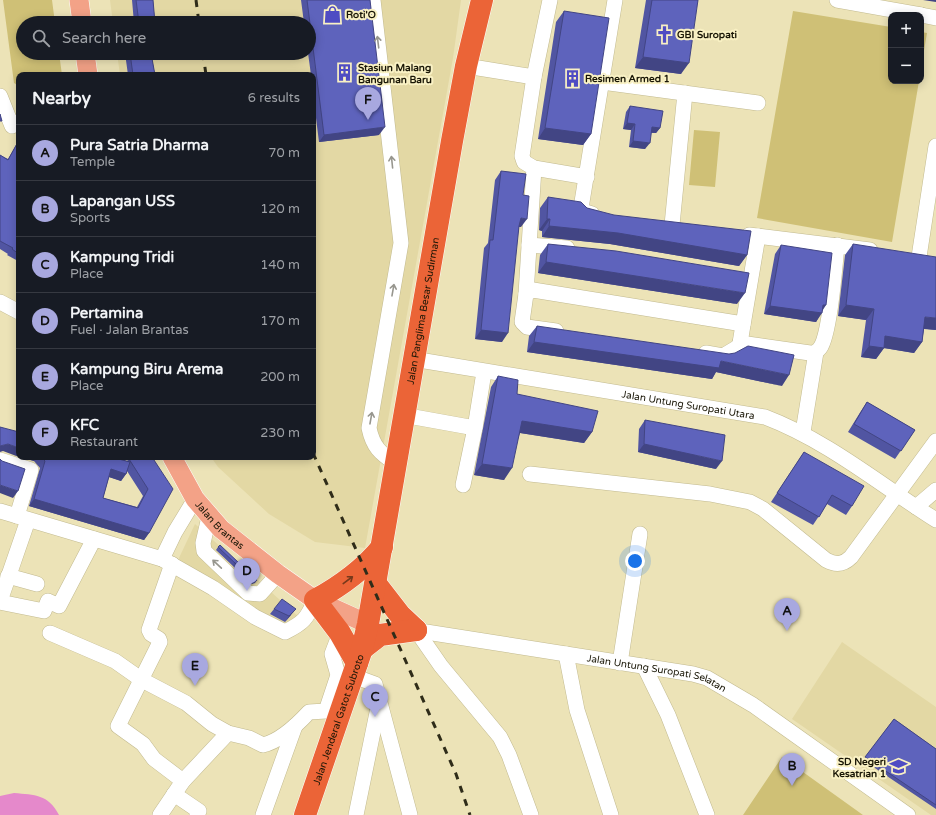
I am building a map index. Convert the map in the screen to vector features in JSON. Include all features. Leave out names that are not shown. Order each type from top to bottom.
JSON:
[{"type":"highway","name":"Jalan Panglima Besar Sudirman","points":[[368,624],[413,359],[466,66],[482,0]]},
{"type":"highway","points":[[382,547],[370,561],[348,580],[315,600],[340,633],[357,663],[380,634],[416,630]]},
{"type":"highway","points":[[376,584],[400,615],[416,630]]},
{"type":"highway","name":"Jalan Jenderal Gatot Subroto","points":[[305,815],[357,663],[368,624]]},
{"type":"main road","points":[[79,0],[81,16]]},
{"type":"main road","points":[[86,60],[88,72]]},
{"type":"main road","name":"Jalan Brantas","points":[[174,460],[195,499],[209,517],[221,529],[278,574],[315,600],[368,624]]},
{"type":"street","points":[[373,0],[401,243],[369,428],[372,442],[382,454],[396,464]]},
{"type":"street","points":[[550,0],[534,77],[522,156],[524,162],[534,168],[587,177]]},
{"type":"street","points":[[608,217],[582,211],[616,0]]},
{"type":"street","points":[[837,0],[865,2],[908,12]]},
{"type":"street","points":[[924,16],[936,18]]},
{"type":"street","points":[[466,66],[534,77]]},
{"type":"street","points":[[602,82],[758,103]]},
{"type":"street","points":[[685,93],[665,224],[688,227]]},
{"type":"street","points":[[0,96],[10,126]]},
{"type":"street","points":[[919,257],[936,146]]},
{"type":"street","points":[[534,168],[526,294],[522,322],[525,325],[566,333]]},
{"type":"street","points":[[734,233],[837,245],[882,252]]},
{"type":"street","points":[[692,351],[724,356],[738,347],[743,324],[744,276],[758,236]]},
{"type":"street","points":[[529,245],[578,249]]},
{"type":"street","points":[[740,343],[810,353],[816,352],[821,348],[826,332],[837,245]]},
{"type":"street","points":[[904,255],[936,260]]},
{"type":"street","points":[[526,294],[533,290],[743,324]]},
{"type":"street","points":[[0,302],[16,310]]},
{"type":"street","points":[[802,432],[816,352]]},
{"type":"street","name":"Jalan Untung Suropati Utara","points":[[413,359],[483,378],[745,413],[765,417],[802,432],[839,454],[936,520]]},
{"type":"street","points":[[463,485],[475,428],[483,378]]},
{"type":"street","points":[[404,415],[475,428]]},
{"type":"street","points":[[530,474],[710,494],[750,502],[763,509],[826,560],[835,564],[846,562],[936,441]]},
{"type":"street","points":[[0,460],[31,470],[22,518],[8,576],[0,601],[44,611],[48,601],[59,606],[94,539]]},
{"type":"street","points":[[916,507],[936,490]]},
{"type":"street","points":[[183,781],[154,759],[143,744],[118,726],[160,642],[159,639],[151,634],[149,630],[175,532],[195,499]]},
{"type":"street","points":[[0,511],[167,562],[213,588],[255,617],[285,632],[302,623],[308,616],[315,600]]},
{"type":"street","points":[[209,517],[203,543],[204,551],[248,593],[260,594],[278,574]]},
{"type":"street","points":[[620,662],[640,534]]},
{"type":"street","points":[[8,576],[37,584]]},
{"type":"street","name":"Jalan Untung Suropati Selatan","points":[[368,624],[416,630],[620,662],[693,674],[707,678],[753,705],[908,815]]},
{"type":"street","points":[[416,630],[440,666],[500,737],[509,755],[531,815]]},
{"type":"street","points":[[50,633],[115,661],[142,680],[186,703],[212,724],[228,733],[249,738],[263,745],[272,742],[295,726],[309,712],[326,711],[338,675],[332,654],[340,633]]},
{"type":"street","points":[[566,654],[577,710],[611,815]]},
{"type":"street","points":[[357,663],[375,684],[410,815]]},
{"type":"street","points":[[644,666],[668,714],[707,815]]},
{"type":"street","points":[[356,815],[380,700]]},
{"type":"street","points":[[263,815],[295,726]]},
{"type":"street","points":[[160,815],[183,781],[228,733]]},
{"type":"street","points":[[174,794],[201,814]]},
{"type":"shaded area","points":[[3,0],[52,0],[54,16],[16,16],[16,60],[60,60],[62,72],[16,72],[16,84],[14,83]]},
{"type":"shaded area","points":[[110,0],[461,0],[453,58],[365,548],[315,542],[269,514],[218,467],[213,460],[316,460],[316,72],[120,72],[118,60],[316,60],[316,16],[112,16]]},
{"type":"shaded area","points":[[793,11],[888,27],[888,84],[918,84],[892,242],[757,218]]},
{"type":"shaded area","points":[[924,32],[927,33],[924,50]]},
{"type":"shaded area","points":[[694,130],[720,132],[715,187],[689,185]]},
{"type":"shaded area","points":[[195,524],[299,617],[280,626],[180,562],[179,558]]},
{"type":"shaded area","name":"SD Negeri Kesatrian 1","points":[[842,642],[936,707],[936,815],[931,815],[792,719]]},
{"type":"shaded area","points":[[782,757],[863,815],[743,815]]},
{"type":"shaded area","points":[[14,793],[35,795],[45,799],[55,808],[59,815],[0,815],[0,796]]},
{"type":"building","points":[[136,0],[153,0],[154,16],[138,16]]},
{"type":"building","name":"Stasiun Malang Bangunan Baru","points":[[307,0],[370,0],[385,127],[324,135],[315,60],[316,60],[316,16],[309,16]]},
{"type":"building","name":"GBI Suropati","points":[[652,0],[698,0],[689,63],[643,57]]},
{"type":"building","points":[[564,11],[609,18],[591,134],[545,128]]},
{"type":"building","points":[[131,60],[152,60],[154,72],[133,72]]},
{"type":"building","points":[[630,106],[663,111],[660,128],[652,127],[650,143],[633,141],[635,124],[627,123]]},
{"type":"building","points":[[16,145],[16,252],[12,249],[13,248],[0,241],[0,155],[8,160]]},
{"type":"building","points":[[501,171],[526,174],[523,195],[529,196],[527,219],[521,218],[519,226],[508,333],[481,330],[490,240],[493,240]]},
{"type":"building","points":[[548,197],[581,202],[587,208],[614,215],[751,231],[747,255],[618,233],[549,226],[550,219],[547,219]]},
{"type":"building","points":[[548,244],[616,251],[749,273],[745,293],[546,262]]},
{"type":"building","points":[[853,244],[936,257],[936,318],[925,317],[922,342],[885,336],[884,348],[869,346],[874,309],[846,305]]},
{"type":"building","points":[[781,245],[832,253],[826,305],[823,305],[822,313],[770,306]]},
{"type":"building","points":[[537,326],[729,354],[735,353],[748,346],[794,355],[789,375],[721,361],[719,368],[534,342]]},
{"type":"building","points":[[498,376],[518,380],[517,394],[598,411],[592,432],[522,421],[512,468],[482,464]]},
{"type":"building","points":[[867,402],[915,430],[901,451],[854,424]]},
{"type":"building","points":[[645,420],[725,435],[722,461],[644,444]]},
{"type":"building","points":[[0,427],[16,431],[16,447],[8,444],[0,446]]},
{"type":"building","points":[[804,452],[864,486],[852,506],[832,495],[819,517],[777,493]]},
{"type":"building","points":[[0,459],[25,469],[18,491],[0,485]]},
{"type":"building","points":[[44,460],[122,460],[130,462],[126,474],[111,469],[103,498],[138,508],[148,489],[130,460],[154,460],[173,489],[149,533],[34,499],[45,461]]},
{"type":"building","points":[[220,545],[257,580],[254,581],[218,547]]},
{"type":"building","points":[[282,599],[296,609],[289,616],[274,609]]},
{"type":"building","points":[[894,719],[936,749],[936,805],[865,757]]},
{"type":"railway","points":[[196,0],[198,16]]},
{"type":"railway","points":[[204,60],[206,72]]},
{"type":"railway","points":[[316,460],[456,774],[470,815]]},
{"type":"place","name":"Roti'O","points":[[333,14]]},
{"type":"place","name":"GBI Suropati","points":[[664,34]]},
{"type":"place","name":"Stasiun Malang Bangunan Baru","points":[[345,73]]},
{"type":"place","name":"Resimen Armed 1","points":[[572,78]]},
{"type":"place","name":"KFC","points":[[368,120]]},
{"type":"place","name":"Pertamina","points":[[247,591]]},
{"type":"place","name":"Pura Satria Dharma","points":[[787,631]]},
{"type":"place","name":"Kampung Biru Arema","points":[[195,686]]},
{"type":"place","name":"Kampung Tridi","points":[[375,717]]},
{"type":"place","name":"SD Negeri Kesatrian 1","points":[[899,767]]},
{"type":"place","name":"Lapangan USS","points":[[792,786]]}]
